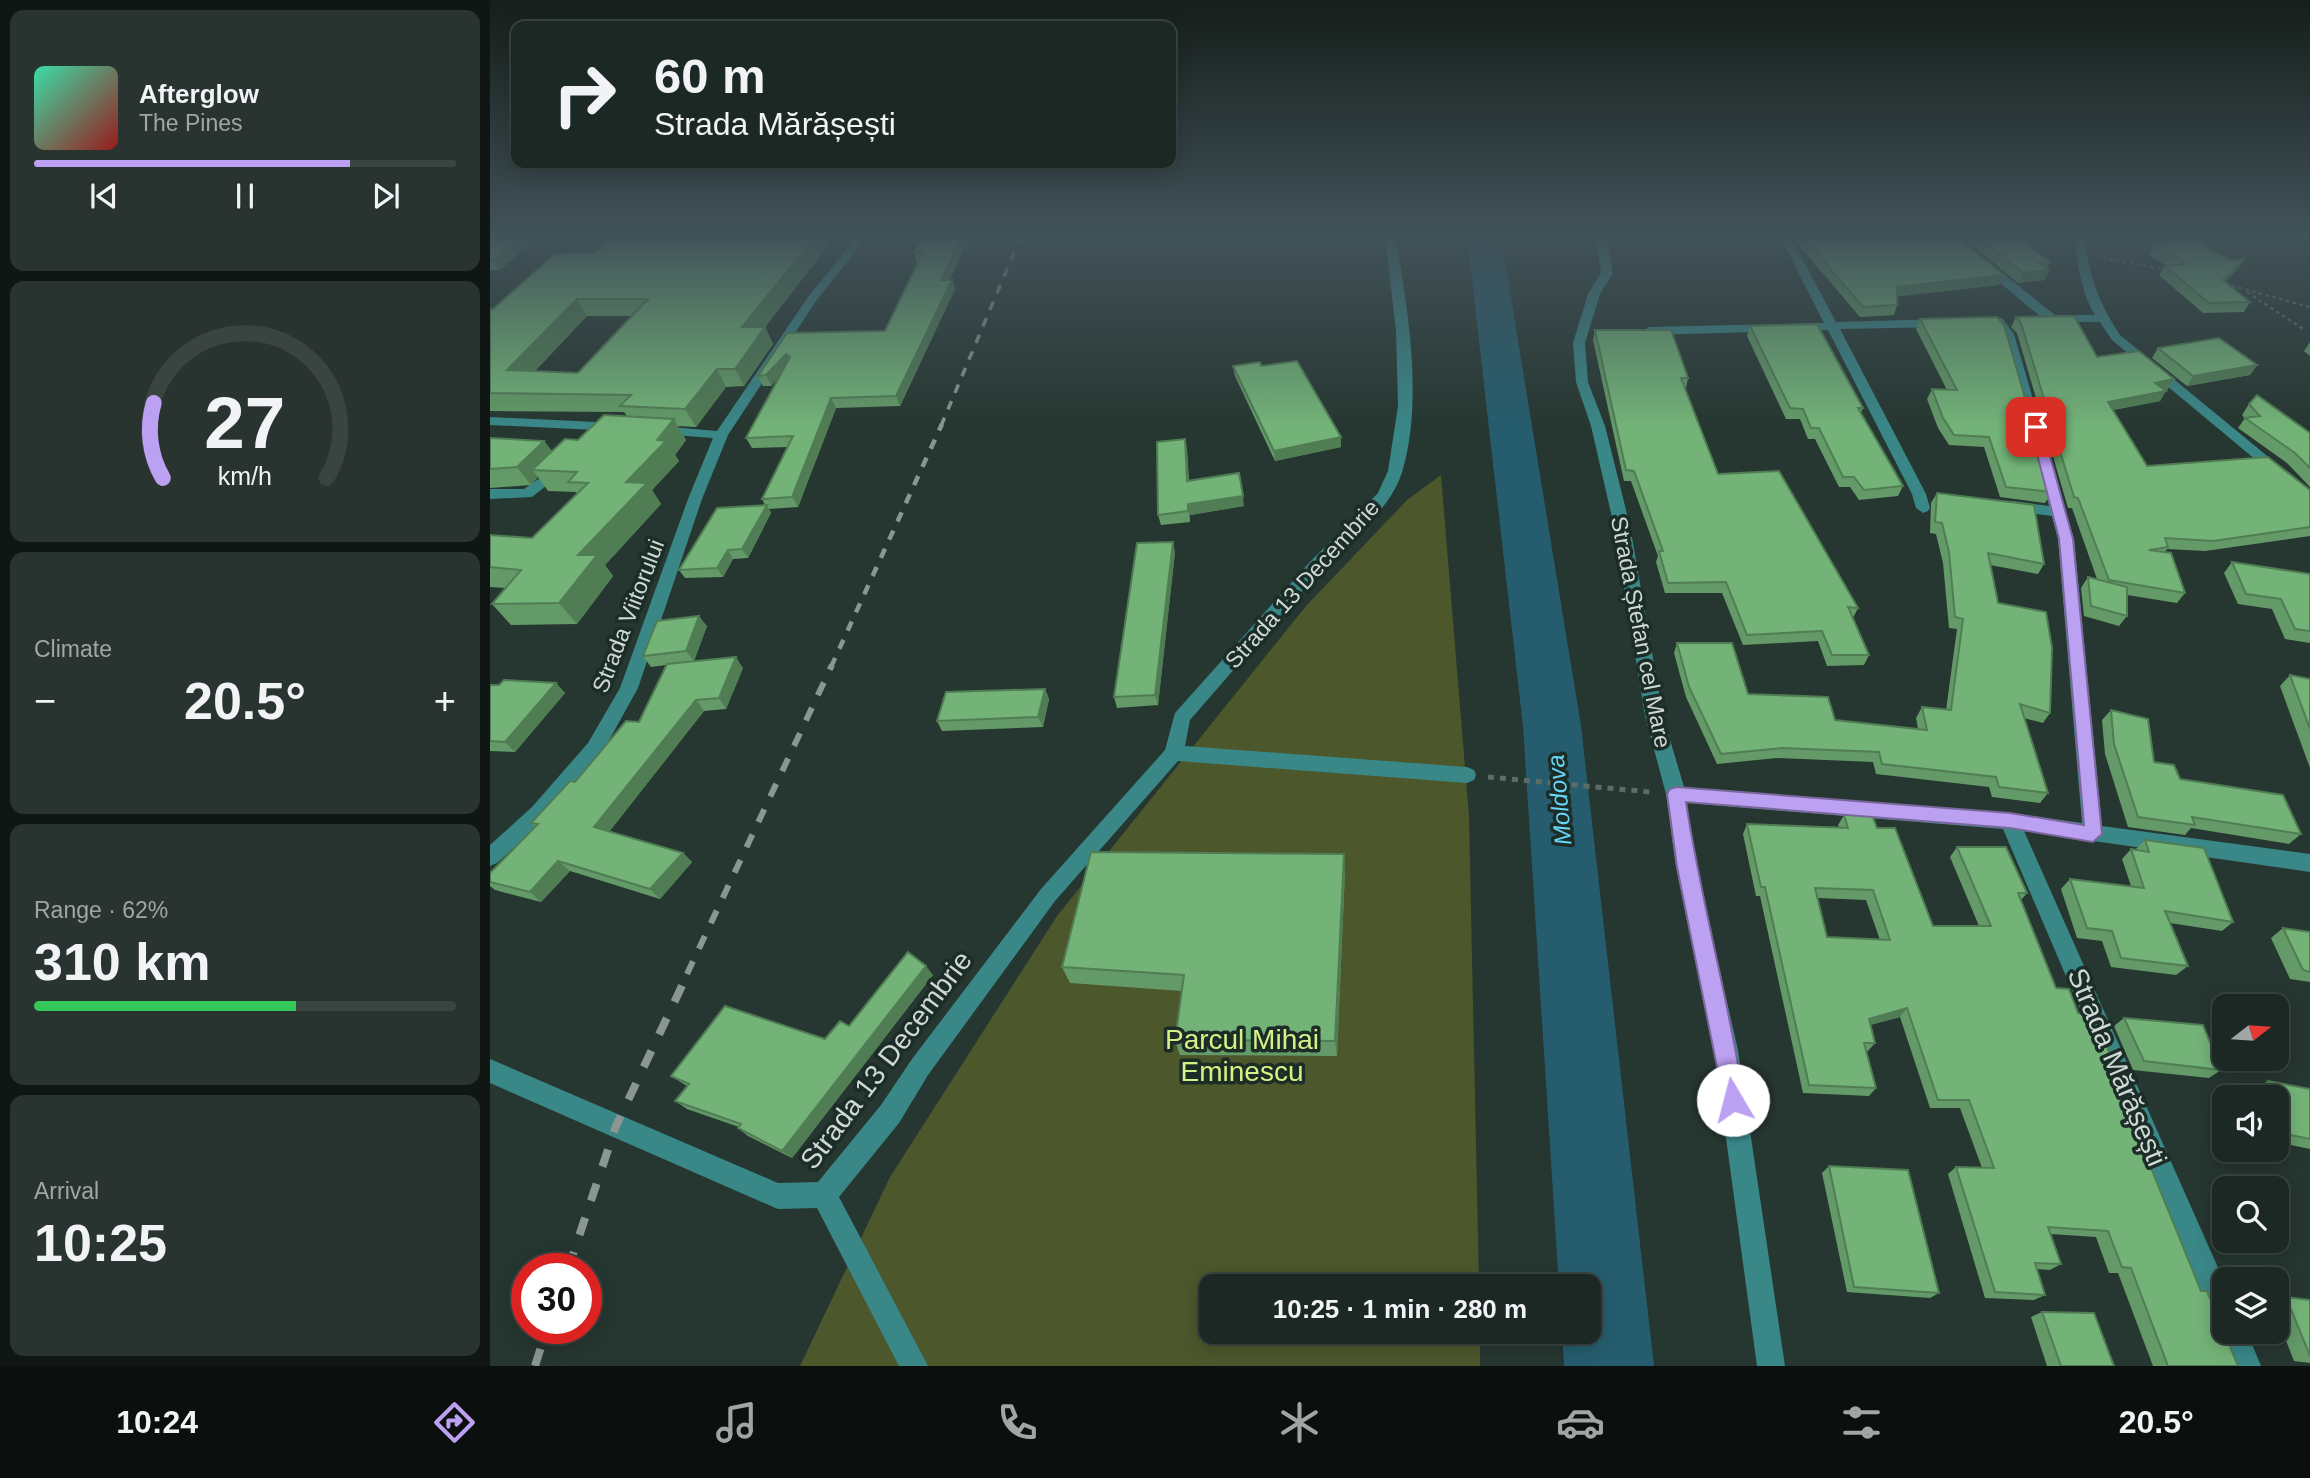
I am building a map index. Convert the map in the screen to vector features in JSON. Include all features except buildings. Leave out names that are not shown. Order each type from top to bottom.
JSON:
[{"type":"street","name":"Strada Viitorului","points":[[490,857],[539,813],[594,748],[629,688],[695,499],[721,435],[812,300]]},
{"type":"street","name":"Strada 13 Decembrie","points":[[490,1070],[778,1196],[824,1195],[890,1114],[920,1067],[1048,895],[1174,753],[1181,718],[1334,545],[1386,493],[1400,452],[1406,375],[1399,300]]},
{"type":"street","name":"Strada Ștefan cel Mare","points":[[1592,300],[1579,343],[1582,382],[1598,426],[1622,526],[1654,716],[1676,794],[1686,867],[1726,1050],[1771,1366]]},
{"type":"street","points":[[1818,300],[1924,499]]},
{"type":"street","points":[[2028,300],[2052,319]]},
{"type":"street","points":[[2094,300],[2101,318],[2126,345],[2310,498]]},
{"type":"street","points":[[2034,319],[2101,318]]},
{"type":"street","points":[[1997,321],[2012,347],[2066,539],[2093,834]]},
{"type":"street","points":[[1639,331],[1830,324],[1957,323]]},
{"type":"street","points":[[1582,331],[1602,331]]},
{"type":"street","points":[[490,421],[721,435]]},
{"type":"street","points":[[585,443],[602,426]]},
{"type":"street","points":[[490,494],[527,494],[567,461]]},
{"type":"street","points":[[1991,503],[2060,512]]},
{"type":"street","points":[[1174,753],[1466,775]]},
{"type":"street","points":[[1676,794],[2010,821],[2310,863]]},
{"type":"street","name":"Strada Mărășești","points":[[2010,821],[2212,1284]]},
{"type":"street","points":[[824,1195],[914,1366]]},
{"type":"street","points":[[2238,1344],[2248,1366]]},
{"type":"path","points":[[2258,300],[2303,329]]},
{"type":"path","points":[[2282,300],[2310,307]]},
{"type":"path","points":[[1466,775],[1676,794]]},
{"type":"green space","name":"Parcul Mihai Eminescu","points":[[1441,475],[1469,816],[1479,1274],[1199,1274],[1199,1344],[1480,1344],[1480,1366],[800,1366],[890,1177],[1057,916],[1306,606],[1407,500]]},
{"type":"waterway","name":"Moldova","points":[[1493,300],[1552,726],[1609,1366]]},
{"type":"railway","points":[[941,426],[994,300]]},
{"type":"railway","points":[[831,667],[942,424]]},
{"type":"railway","points":[[687,974],[832,665]]},
{"type":"railway","points":[[573,1253],[616,1126],[688,973]]},
{"type":"railway","points":[[535,1366],[542,1344]]},
{"type":"route","points":[[1733,1100],[1726,1050],[1686,867],[1676,794],[2010,821],[2093,834],[2066,539],[2036,427]]}]
